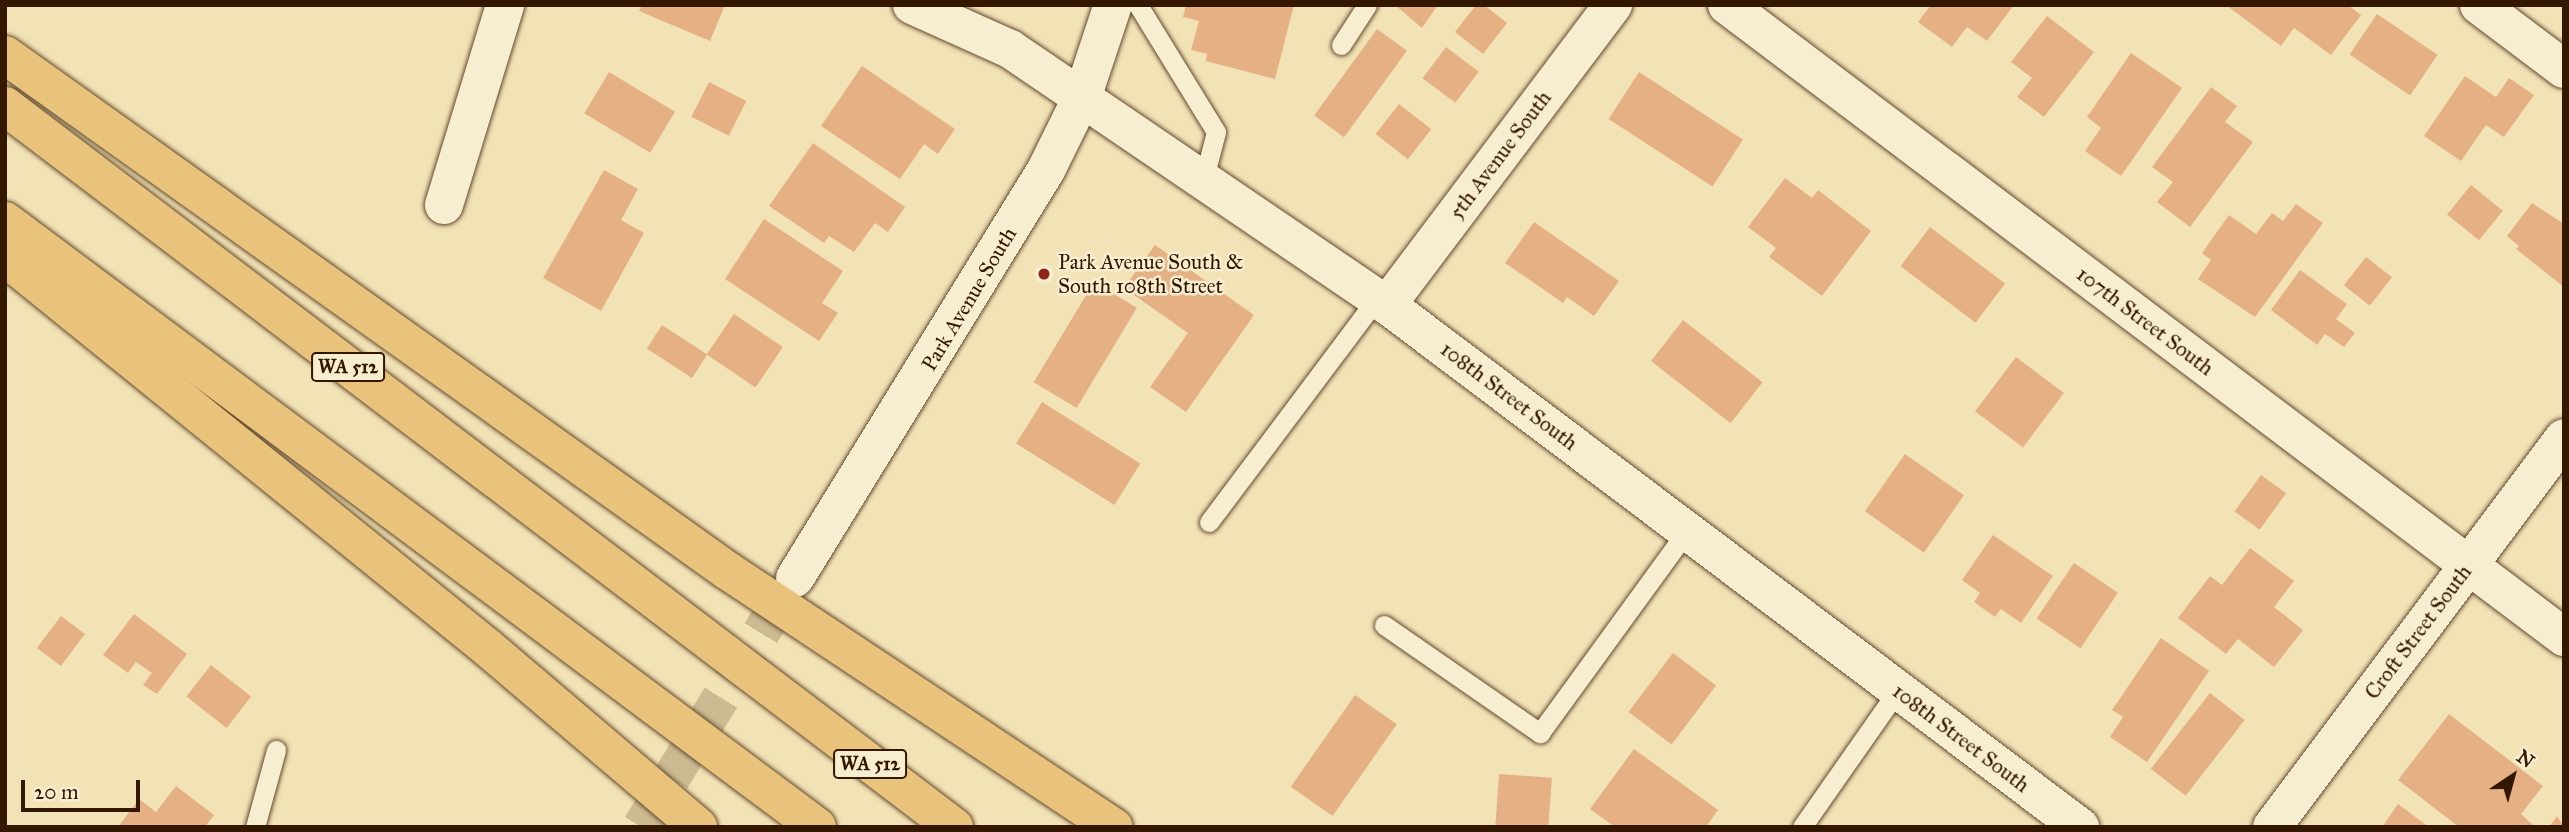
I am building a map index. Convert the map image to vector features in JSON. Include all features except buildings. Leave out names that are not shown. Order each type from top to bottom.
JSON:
[{"type":"highway","points":[[5,55],[727,572],[1114,827]]},
{"type":"highway","name":"WA 512","points":[[5,106],[954,827]]},
{"type":"highway","points":[[5,221],[817,827]]},
{"type":"highway","points":[[5,257],[488,648],[698,827]]},
{"type":"street","points":[[444,205],[505,5]]},
{"type":"street","name":"108th Street South","points":[[912,5],[1010,49],[1083,95],[1203,182],[1382,301],[2080,827]]},
{"type":"street","name":"Park Avenue South","points":[[795,578],[985,275],[1083,95],[1113,5]]},
{"type":"street","name":"5th Avenue South","points":[[1382,301],[1613,5]]},
{"type":"street","name":"107th Street South","points":[[1727,5],[2564,637]]},
{"type":"street","points":[[2479,5],[2564,69]]},
{"type":"street","name":"Croft Street South","points":[[2272,827],[2564,438]]},
{"type":"lane","points":[[1138,5],[1216,132],[1203,182]]},
{"type":"lane","points":[[1340,45],[1367,5]]},
{"type":"lane","points":[[1209,522],[1382,301]]},
{"type":"lane","points":[[1384,625],[1540,733],[1687,531]]},
{"type":"lane","points":[[1802,827],[1898,690]]},
{"type":"lane","points":[[255,827],[276,750]]},
{"type":"tunnel","points":[[641,827],[795,578]]},
{"type":"place","name":"Park Avenue South & South 108th Street","points":[[1044,274]]}]
